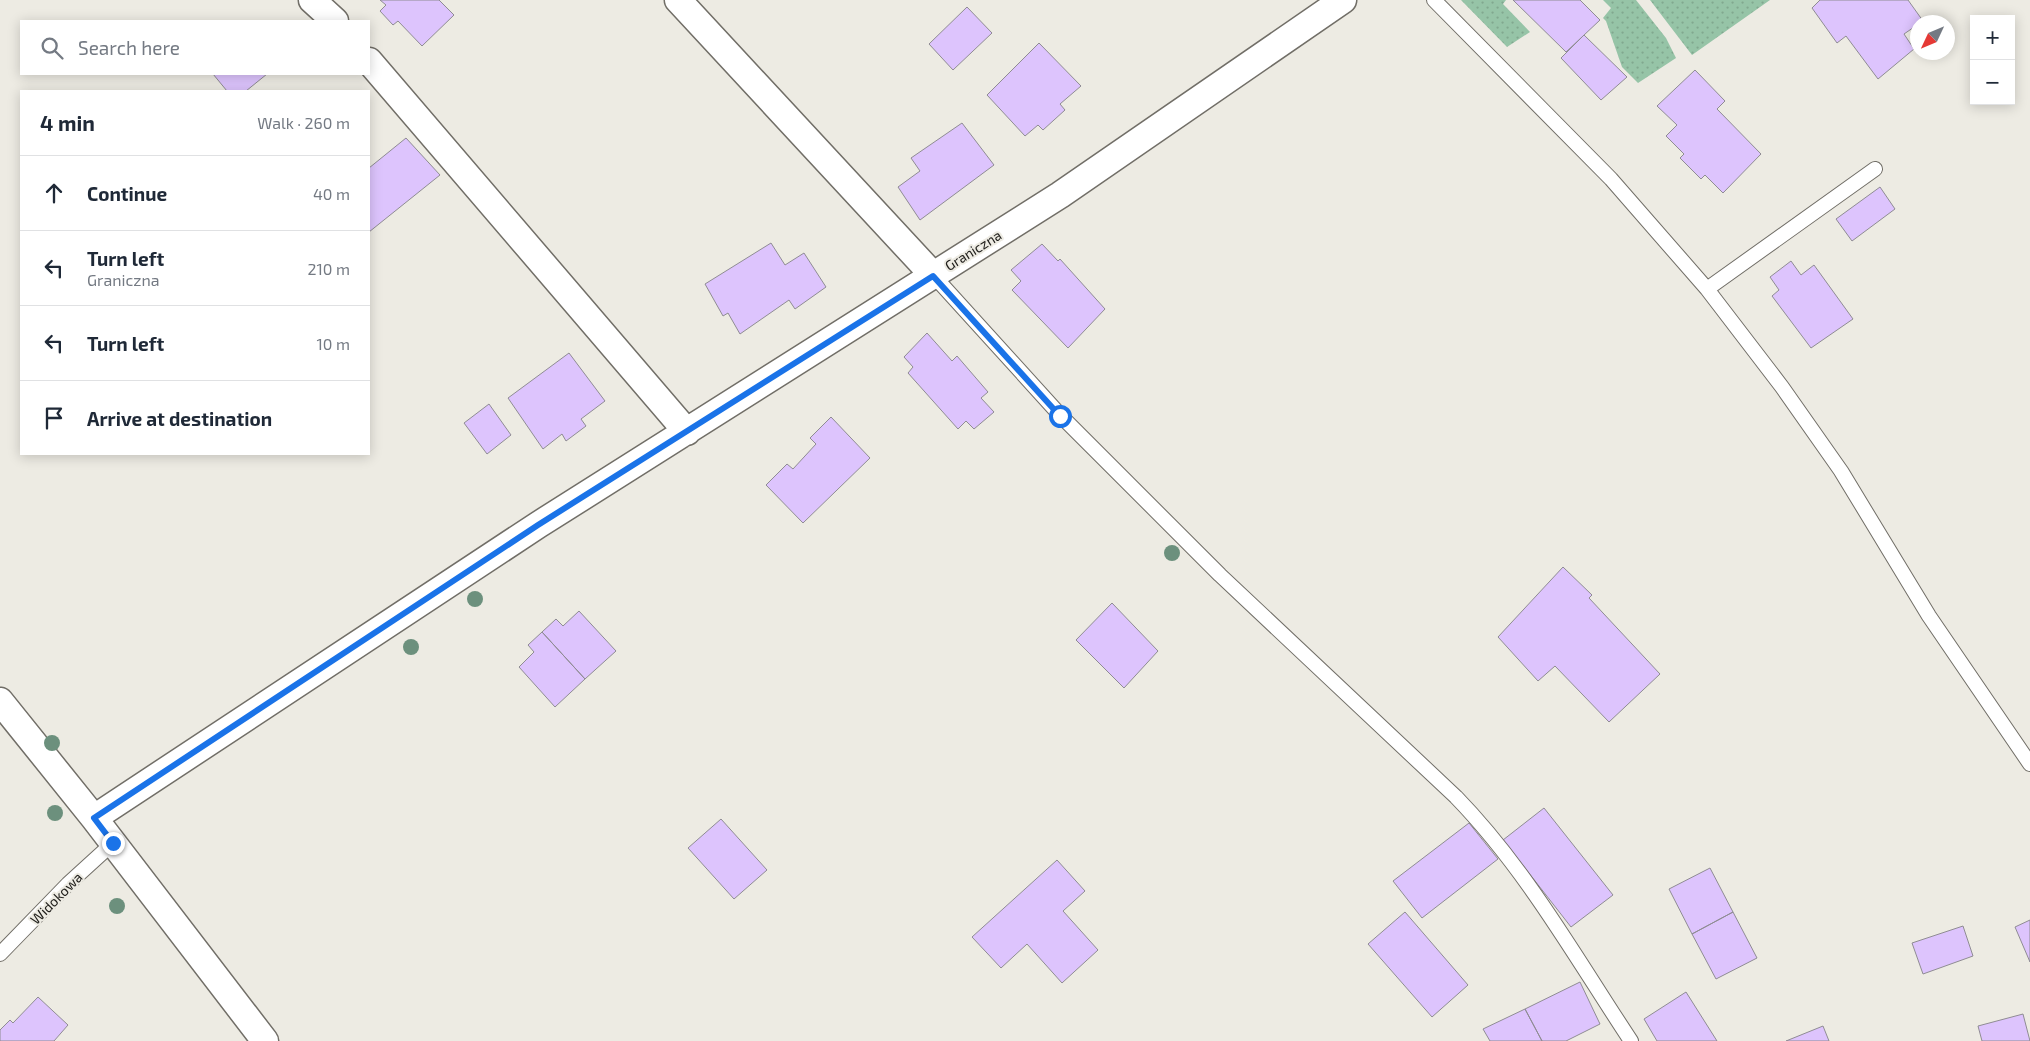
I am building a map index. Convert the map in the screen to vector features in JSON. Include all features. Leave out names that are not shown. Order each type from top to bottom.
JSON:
[{"type":"street","points":[[312,0],[334,20]]},
{"type":"street","points":[[678,0],[933,276]]},
{"type":"street","name":"Graniczna","points":[[94,818],[538,525],[1060,195],[1343,0]]},
{"type":"street","points":[[370,62],[687,432]]},
{"type":"street","points":[[0,701],[94,818],[265,1041]]},
{"type":"lane","points":[[1434,0],[1611,179],[1707,289],[1782,387],[1841,471],[1929,616],[2030,764]]},
{"type":"lane","points":[[1707,289],[1875,169]]},
{"type":"lane","points":[[933,276],[1060,416],[1220,575],[1456,797],[1485,827],[1517,868],[1632,1041]]},
{"type":"lane","name":"Widokowa","points":[[0,954],[68,884],[113,843]]},
{"type":"green space","points":[[1461,0],[1506,0],[1503,4],[1530,32],[1507,47]]},
{"type":"green space","points":[[1603,0],[1636,0],[1666,38],[1676,58],[1638,83],[1622,67],[1606,21],[1603,18],[1611,8]]},
{"type":"green space","points":[[1650,0],[1770,0],[1692,55]]},
{"type":"building","points":[[380,0],[439,0],[454,15],[422,46],[398,21],[393,25],[380,11],[386,5]]},
{"type":"building","points":[[1513,0],[1580,0],[1600,20],[1566,52]]},
{"type":"building","points":[[1820,0],[1908,0],[1919,15],[1910,15],[1910,30],[1904,34],[1910,43],[1910,52],[1878,79],[1846,36],[1837,43],[1812,8]]},
{"type":"building","points":[[967,7],[992,33],[953,70],[929,44]]},
{"type":"building","points":[[1584,35],[1627,77],[1601,100],[1561,58]]},
{"type":"building","points":[[1039,43],[1081,86],[1060,104],[1065,110],[1043,130],[1038,125],[1025,136],[987,95]]},
{"type":"building","points":[[1695,70],[1725,101],[1717,109],[1761,154],[1723,193],[1705,175],[1701,179],[1680,158],[1684,154],[1666,136],[1677,125],[1657,106]]},
{"type":"building","points":[[214,75],[266,75],[247,90],[226,90]]},
{"type":"building","points":[[962,123],[994,165],[920,220],[898,187],[920,171],[911,158]]},
{"type":"building","points":[[406,138],[440,175],[370,231],[370,167]]},
{"type":"building","points":[[1880,187],[1895,209],[1852,241],[1836,219]]},
{"type":"building","points":[[771,243],[785,265],[804,253],[826,287],[795,309],[789,300],[740,334],[728,313],[723,316],[705,284]]},
{"type":"building","points":[[1042,244],[1058,261],[1060,259],[1105,309],[1068,348],[1012,290],[1021,281],[1011,270]]},
{"type":"building","points":[[1791,261],[1801,275],[1814,265],[1853,319],[1811,348],[1772,296],[1779,290],[1770,277]]},
{"type":"building","points":[[927,333],[952,361],[957,356],[988,392],[981,398],[994,412],[974,429],[966,421],[958,429],[908,373],[913,367],[904,357]]},
{"type":"building","points":[[569,353],[605,401],[581,419],[586,426],[566,441],[562,434],[543,449],[508,398]]},
{"type":"building","points":[[489,404],[511,435],[487,454],[464,423]]},
{"type":"building","points":[[831,417],[870,458],[803,523],[766,485],[787,464],[793,469],[816,444],[810,438]]},
{"type":"building","points":[[1563,567],[1592,595],[1589,598],[1660,674],[1609,722],[1555,666],[1538,681],[1498,637]]},
{"type":"building","points":[[1112,603],[1158,651],[1124,688],[1076,640]]},
{"type":"building","points":[[579,611],[616,651],[585,679],[542,632],[556,619],[563,626]]},
{"type":"building","points":[[542,632],[585,679],[555,707],[519,667],[534,652],[528,645]]},
{"type":"building","points":[[1544,808],[1613,895],[1571,927],[1503,840]]},
{"type":"building","points":[[721,819],[767,870],[734,899],[688,848]]},
{"type":"building","points":[[1469,823],[1498,859],[1422,918],[1393,881]]},
{"type":"building","points":[[1057,860],[1085,891],[1063,911],[1098,950],[1062,983],[1027,944],[1001,968],[972,937]]},
{"type":"building","points":[[1710,868],[1733,912],[1692,934],[1669,889]]},
{"type":"building","points":[[1405,912],[1468,985],[1432,1017],[1368,944]]},
{"type":"building","points":[[1733,912],[1757,958],[1716,979],[1692,934]]},
{"type":"building","points":[[2030,920],[2030,962],[2015,927]]},
{"type":"building","points":[[1963,926],[1973,956],[1923,974],[1912,943]]},
{"type":"building","points":[[1580,982],[1600,1024],[1566,1041],[1542,1041],[1525,1009]]},
{"type":"building","points":[[1686,992],[1717,1041],[1657,1041],[1644,1019]]},
{"type":"building","points":[[38,997],[68,1025],[54,1041],[0,1041],[0,1030],[10,1020],[13,1023]]},
{"type":"building","points":[[1525,1009],[1542,1041],[1490,1041],[1483,1029]]},
{"type":"building","points":[[2023,1014],[2030,1041],[1982,1041],[1978,1026]]},
{"type":"building","points":[[1823,1026],[1829,1041],[1786,1041]]},
{"type":"route","points":[[113,843],[94,818],[538,525],[933,276],[1060,416]]}]
